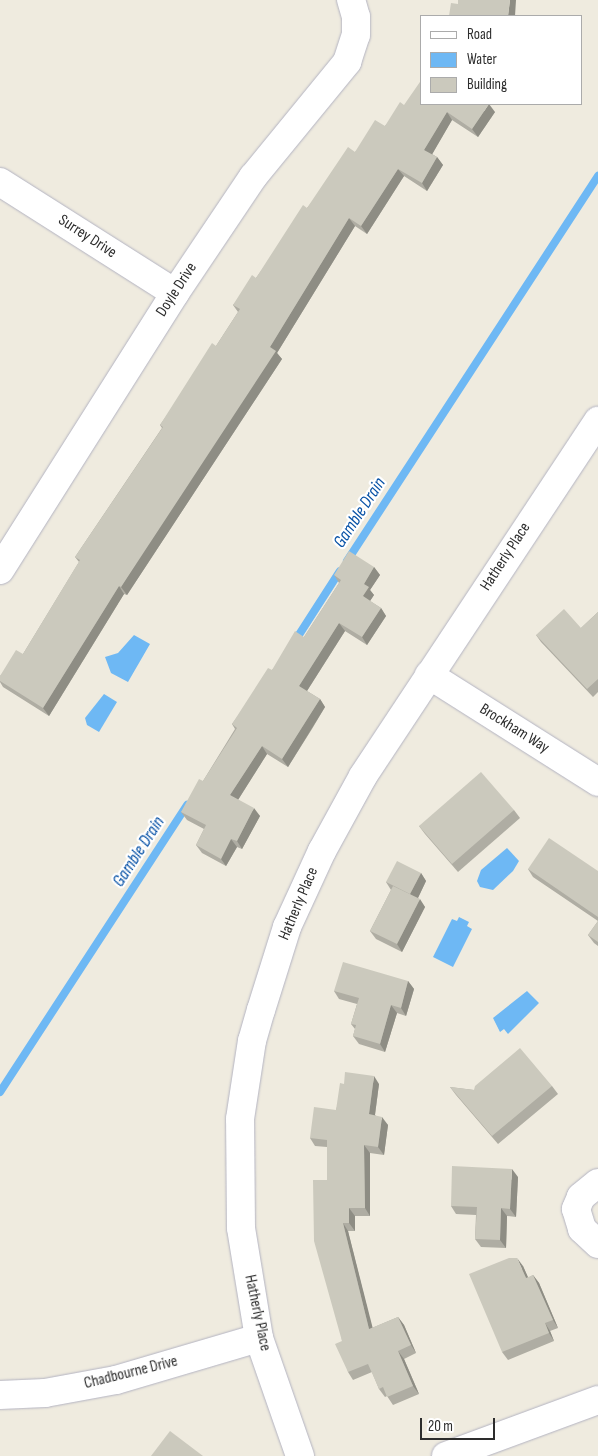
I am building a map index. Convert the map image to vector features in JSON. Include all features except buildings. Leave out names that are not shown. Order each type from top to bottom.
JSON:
[{"type":"street","name":"Doyle Drive","points":[[0,570],[175,293],[253,177],[347,62],[353,49],[353,9]]},
{"type":"street","name":"Surrey Drive","points":[[0,182],[175,293]]},
{"type":"street","name":"Hatherly Place","points":[[300,1456],[260,1338],[241,1228],[240,1119],[252,1040],[287,927],[322,851],[363,776],[598,421]]},
{"type":"street","name":"Brockham Way","points":[[429,675],[598,782]]},
{"type":"street","points":[[598,1183],[581,1196],[576,1209],[582,1229],[598,1244]]},
{"type":"street","name":"Chadbourne Drive","points":[[0,1395],[45,1393],[116,1380],[260,1338]]},
{"type":"street","points":[[446,1456],[598,1400]]},
{"type":"water","points":[[134,635],[150,644],[128,682],[111,673],[105,657],[118,653]]},
{"type":"water","points":[[104,694],[117,702],[99,732],[87,725],[85,718]]},
{"type":"water","points":[[507,848],[519,861],[513,871],[493,890],[480,887],[477,881],[481,870]]},
{"type":"water","points":[[459,917],[469,922],[467,926],[472,929],[453,967],[433,957],[452,919],[457,921]]},
{"type":"water","points":[[527,991],[539,1003],[508,1034],[504,1029],[500,1032],[493,1018]]},
{"type":"waterway","name":"Gamble Drain","points":[[347,561],[598,176]]},
{"type":"waterway","name":"Gamble Drain","points":[[295,641],[340,571]]},
{"type":"waterway","name":"Gamble Drain","points":[[0,1092],[187,805]]}]
